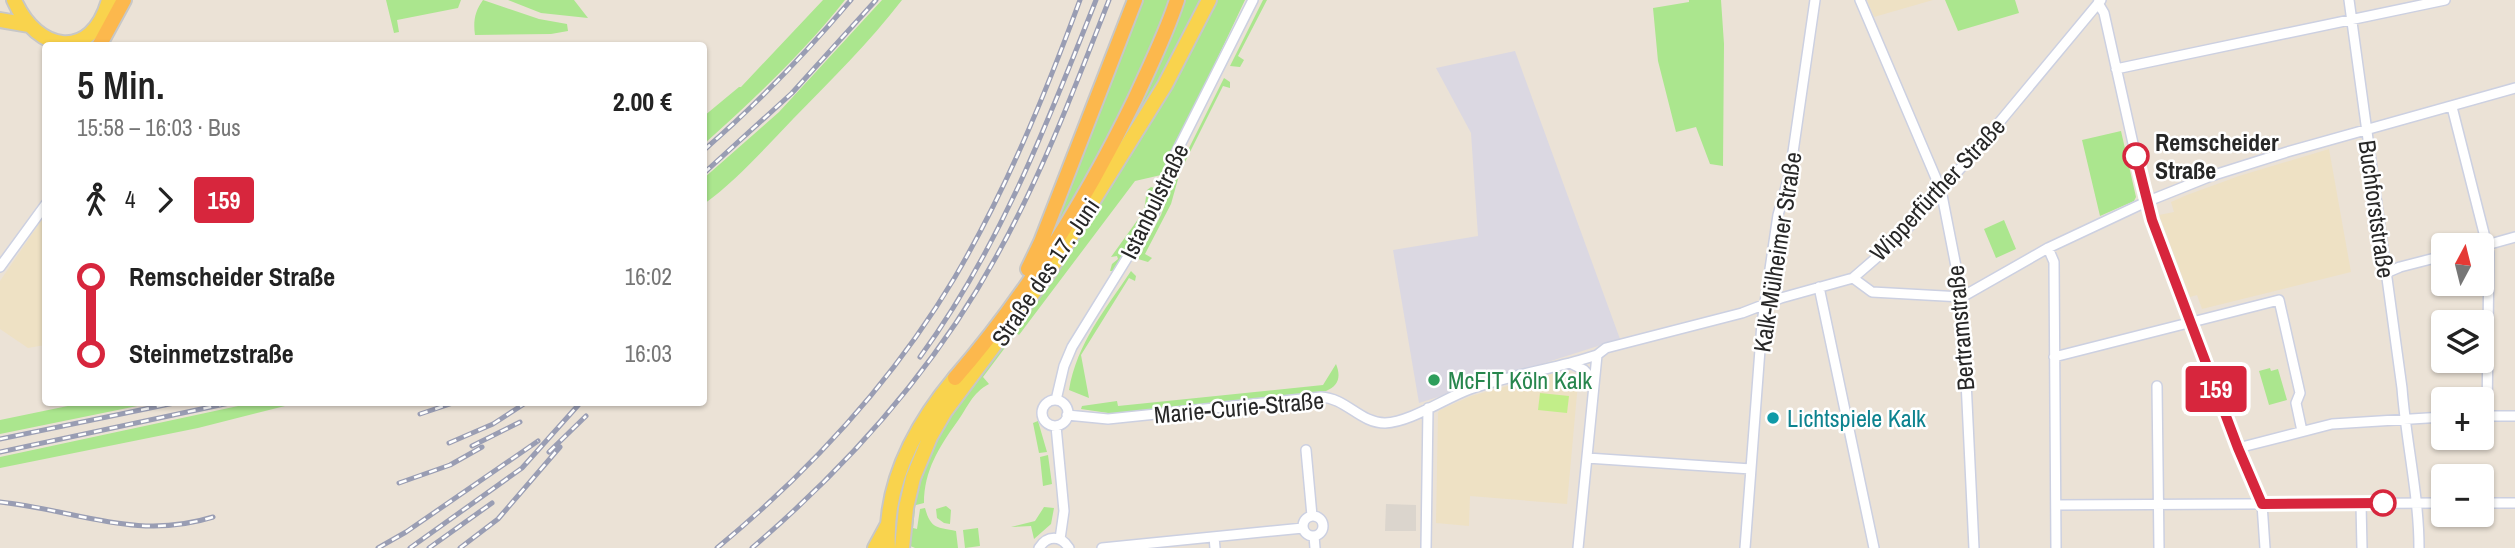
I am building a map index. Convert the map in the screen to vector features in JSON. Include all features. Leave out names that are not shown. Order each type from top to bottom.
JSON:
[{"type":"highway","points":[[91,42],[124,0]]},
{"type":"highway","points":[[955,378],[1033,259],[1135,0]]},
{"type":"highway","points":[[955,378],[989,340],[1097,171],[1157,51],[1177,0]]},
{"type":"main road","points":[[0,7],[13,0],[29,25],[46,41]]},
{"type":"main road","name":"Straße des 17. Juni","points":[[902,548],[908,495],[930,437],[946,411],[1048,273],[1165,85],[1209,0]]},
{"type":"main road","points":[[91,42],[110,4]]},
{"type":"main road","points":[[0,20],[29,25]]},
{"type":"main road","points":[[888,548],[896,481],[904,459],[934,403],[955,378]]},
{"type":"main road","points":[[875,548],[889,522]]},
{"type":"street","name":"Istanbulstraße","points":[[1056,400],[1072,346],[1153,216],[1174,158],[1254,0]]},
{"type":"street","name":"Kalk-Mülheimer Straße","points":[[1745,548],[1765,305],[1778,215],[1790,173],[1815,0]]},
{"type":"street","name":"Bertramstraße","points":[[1860,0],[1941,190],[1962,297],[1974,548]]},
{"type":"street","name":"Buchforststraße","points":[[2349,0],[2419,514],[2419,548]]},
{"type":"street","points":[[2116,69],[2445,0]]},
{"type":"street","points":[[2100,2],[2147,202],[2190,322],[2262,504],[2264,548]]},
{"type":"street","name":"Wipperfürther Straße","points":[[1404,419],[1471,389],[1570,363],[1597,355],[1606,348],[1742,313],[1853,278],[1898,239],[2100,2]]},
{"type":"street","points":[[1853,278],[1872,292],[1962,297],[2048,248],[2211,176],[2515,88]]},
{"type":"street","points":[[2452,107],[2481,233]]},
{"type":"street","points":[[0,267],[42,209]]},
{"type":"street","points":[[2494,242],[2515,237]]},
{"type":"street","points":[[2048,248],[2054,262],[2056,548]]},
{"type":"street","points":[[2386,273],[2431,259]]},
{"type":"street","points":[[1819,287],[1874,548]]},
{"type":"street","points":[[2485,387],[2488,296]]},
{"type":"street","points":[[2054,357],[2279,300],[2300,393],[2296,403],[2302,431]]},
{"type":"street","points":[[1578,548],[1597,355]]},
{"type":"street","points":[[1570,363],[1584,370],[1594,381]]},
{"type":"street","points":[[2157,386],[2159,548]]},
{"type":"street","name":"Marie-Curie-Straße","points":[[1067,415],[1108,419],[1321,397],[1336,399],[1356,413],[1377,422],[1404,419]]},
{"type":"street","points":[[1056,400],[1065,405],[1067,415],[1065,421],[1056,426],[1045,421],[1042,413],[1045,405],[1056,400]]},
{"type":"street","points":[[1426,548],[1428,408]]},
{"type":"street","points":[[2494,416],[2515,416]]},
{"type":"street","points":[[2238,448],[2332,424],[2431,417]]},
{"type":"street","points":[[1056,426],[1064,511],[1060,539]]},
{"type":"street","points":[[1306,450],[1312,516]]},
{"type":"street","points":[[1587,458],[1751,469]]},
{"type":"street","points":[[2056,505],[2431,503]]},
{"type":"street","points":[[2494,503],[2515,503]]},
{"type":"street","points":[[2361,504],[2362,548]]},
{"type":"street","points":[[1312,516],[1319,518],[1323,524],[1320,533],[1314,536],[1307,534],[1303,528],[1307,518],[1312,516]]},
{"type":"street","points":[[1102,548],[1303,528]]},
{"type":"street","points":[[1314,536],[1315,548]]},
{"type":"street","points":[[1214,537],[1215,548]]},
{"type":"street","points":[[1039,548],[1046,540],[1060,539],[1069,548]]},
{"type":"shaded area","points":[[1867,0],[1933,0],[1874,17]]},
{"type":"shaded area","points":[[1515,51],[1620,339],[1419,403],[1393,250],[1478,236],[1471,133],[1436,68]]},
{"type":"shaded area","points":[[2329,149],[2351,272],[2202,309],[2197,295],[2190,297],[2159,215],[2174,212],[2171,202],[2187,195]]},
{"type":"shaded area","points":[[42,219],[42,346],[28,348],[0,329],[0,281]]},
{"type":"shaded area","points":[[1562,371],[1572,373],[1578,383],[1567,504],[1470,496],[1469,526],[1436,523],[1440,410],[1471,396]]},
{"type":"shaded area","points":[[1386,504],[1416,505],[1416,531],[1385,531]]},
{"type":"green space","points":[[386,0],[461,0],[458,8],[397,20],[399,32],[394,33]]},
{"type":"green space","points":[[483,0],[539,19],[567,24],[568,31],[551,34],[475,35],[475,16]]},
{"type":"green space","points":[[508,0],[574,0],[588,18],[541,13]]},
{"type":"green space","points":[[823,0],[845,0],[778,75],[707,141],[707,114],[741,87]]},
{"type":"green space","points":[[882,0],[902,0],[863,46],[761,152],[707,202],[707,175],[779,112]]},
{"type":"green space","points":[[1141,0],[1172,0],[1116,125],[1048,243]]},
{"type":"green space","points":[[1183,0],[1202,0],[1168,69],[1129,138],[1028,296],[952,394],[923,442],[908,480],[898,547],[895,547],[900,505],[911,467],[926,432],[968,367],[1040,271],[1080,207],[1147,85]]},
{"type":"green space","points":[[1216,0],[1245,0],[1164,171],[1161,175],[1135,181],[1019,335],[1016,333],[983,377],[989,384],[974,396],[939,450],[927,480],[924,503],[912,506],[936,442],[953,412],[1052,275],[1096,208],[1159,106]]},
{"type":"green space","points":[[1263,0],[1267,0],[1238,56],[1244,60],[1240,67],[1230,66]]},
{"type":"green space","points":[[1689,0],[1721,0],[1724,44],[1723,166],[1710,164],[1696,127],[1676,132],[1658,61],[1653,8]]},
{"type":"green space","points":[[1945,0],[2015,0],[2019,13],[1958,31]]},
{"type":"green space","points":[[1224,78],[1230,82],[1230,88],[1223,86],[1180,172],[1171,204],[1145,254],[1152,258],[1148,262],[1138,259],[1161,215],[1177,172]]},
{"type":"green space","points":[[2121,131],[2136,197],[2134,201],[2100,216],[2082,140]]},
{"type":"green space","points":[[1151,187],[1156,191],[1147,212],[1113,271],[1110,271],[1112,264],[1118,259],[1117,256],[1111,257],[1144,211],[1147,190]]},
{"type":"green space","points":[[2004,220],[2016,249],[1996,258],[1984,229]]},
{"type":"green space","points":[[1131,271],[1136,276],[1135,281],[1129,278],[1081,355],[1089,398],[1069,390],[1085,342]]},
{"type":"green space","points":[[1336,364],[1338,380],[1326,391],[1115,414],[1081,409],[1082,406],[1117,401],[1118,406],[1323,385]]},
{"type":"green space","points":[[2270,368],[2271,371],[2278,369],[2287,400],[2269,405],[2259,371]]},
{"type":"green space","points":[[1540,393],[1569,396],[1567,413],[1538,410]]},
{"type":"green space","points":[[68,406],[137,406],[0,434],[0,420]]},
{"type":"green space","points":[[238,406],[285,406],[198,428],[0,468],[0,457]]},
{"type":"green space","points":[[1038,421],[1047,452],[1039,453],[1033,423]]},
{"type":"green space","points":[[1048,455],[1052,484],[1043,486],[1040,457]]},
{"type":"green space","points":[[946,506],[951,510],[950,524],[937,518],[936,509]]},
{"type":"green space","points":[[1044,507],[1054,508],[1051,524],[1034,539],[1031,526],[1011,527],[1035,521]]},
{"type":"green space","points":[[925,508],[933,524],[956,531],[958,548],[915,548],[908,545],[911,510],[915,509],[913,528],[917,529],[920,509]]},
{"type":"green space","points":[[978,528],[980,546],[965,548],[963,530]]},
{"type":"railway","points":[[707,147],[780,78],[851,0]]},
{"type":"railway","points":[[707,170],[792,93],[876,0]]},
{"type":"railway","points":[[717,548],[785,488],[848,423],[931,315],[974,244],[1008,176],[1039,106],[1080,0]]},
{"type":"railway","points":[[920,357],[974,273],[997,229],[1040,139],[1096,0]]},
{"type":"railway","points":[[752,548],[822,483],[887,414],[917,377],[972,299],[1013,226],[1043,163],[1109,0]]},
{"type":"railway","points":[[0,439],[160,406]]},
{"type":"railway","points":[[0,452],[215,406]]},
{"type":"railway","points":[[420,414],[444,406]]},
{"type":"railway","points":[[449,443],[493,424],[521,406]]},
{"type":"railway","points":[[410,548],[522,468],[577,406]]},
{"type":"railway","points":[[549,452],[586,416]]},
{"type":"railway","points":[[472,446],[520,422]]},
{"type":"railway","points":[[378,548],[406,532],[538,441]]},
{"type":"railway","points":[[399,483],[450,465],[482,447]]},
{"type":"railway","points":[[460,548],[498,519],[560,447]]},
{"type":"railway","points":[[0,502],[132,525],[185,524],[213,517]]},
{"type":"railway","points":[[429,548],[492,503]]},
{"type":"bus line","name":"159","points":[[2136,156],[2152,220],[2238,448],[2262,504],[2383,503]]},
{"type":"place","name":"Remscheider Straße","points":[[2136,156]]},
{"type":"place","name":"McFIT Köln Kalk","points":[[1434,380]]},
{"type":"place","name":"Lichtspiele Kalk","points":[[1773,418]]}]
